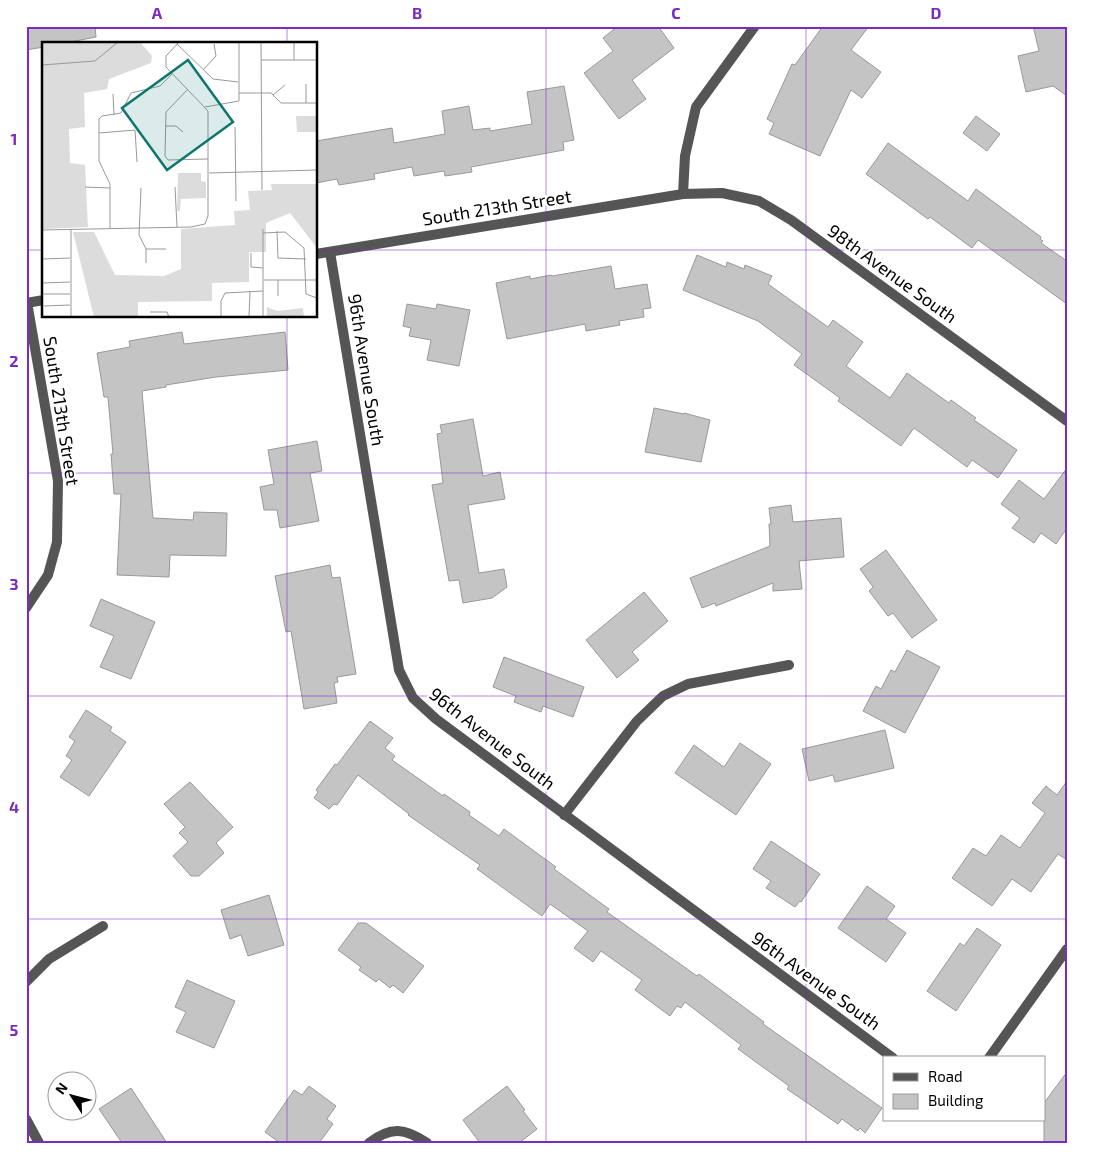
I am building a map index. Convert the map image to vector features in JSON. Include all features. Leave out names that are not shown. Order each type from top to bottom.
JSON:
[{"type":"street","points":[[683,194],[685,156],[696,107],[755,26]]},
{"type":"street","name":"98th Avenue South","points":[[683,194],[722,193],[759,201],[791,220],[1067,421]]},
{"type":"street","name":"South 213th Street","points":[[318,254],[683,194]]},
{"type":"street","name":"96th Avenue South","points":[[330,252],[399,670],[414,698],[436,720],[890,1056]]},
{"type":"street","name":"South 213th Street","points":[[26,608],[48,575],[57,542],[58,481],[27,302],[42,300]]},
{"type":"street","points":[[564,815],[637,722],[663,696],[688,684],[789,665]]},
{"type":"street","points":[[26,982],[48,959],[103,926]]},
{"type":"street","points":[[990,1056],[1067,950]]},
{"type":"street","points":[[26,1119],[39,1143]]},
{"type":"street","points":[[369,1143],[376,1137],[393,1131],[410,1132],[427,1143]]},
{"type":"building","points":[[26,26],[95,26],[96,37],[70,42],[42,42],[42,47],[26,50]]},
{"type":"building","points":[[618,26],[658,26],[674,48],[632,80],[646,99],[619,119],[584,73],[613,51],[603,38]]},
{"type":"building","points":[[823,26],[869,26],[851,50],[881,72],[862,98],[851,90],[820,156],[769,134],[774,123],[767,119],[792,64],[795,65]]},
{"type":"building","points":[[1033,26],[1067,26],[1067,96],[1053,86],[1026,92],[1018,56],[1039,51]]},
{"type":"building","points":[[564,86],[574,140],[563,142],[564,150],[471,167],[472,172],[445,176],[444,171],[414,176],[412,167],[374,174],[375,179],[339,185],[337,179],[318,183],[318,141],[392,128],[394,143],[445,134],[442,111],[469,106],[473,130],[490,128],[490,131],[532,124],[527,92]]},
{"type":"building","points":[[976,116],[1000,134],[987,151],[963,133]]},
{"type":"building","points":[[888,143],[968,201],[976,189],[1041,237],[1040,239],[1043,241],[1041,243],[1067,261],[1067,304],[978,240],[972,248],[866,174]]},
{"type":"building","points":[[697,255],[726,267],[727,262],[744,269],[745,265],[772,276],[768,284],[828,327],[833,320],[863,342],[846,366],[890,398],[907,373],[949,403],[951,400],[976,418],[974,420],[1017,450],[998,478],[972,460],[967,467],[914,428],[901,446],[838,401],[840,398],[794,365],[802,354],[758,321],[683,290]]},
{"type":"building","points":[[611,266],[615,289],[647,284],[651,308],[643,309],[644,317],[619,321],[620,325],[586,331],[585,324],[507,339],[496,283],[530,276],[530,279]]},
{"type":"building","points":[[407,304],[436,309],[437,304],[470,310],[459,366],[427,360],[431,340],[409,336],[411,328],[403,326]]},
{"type":"building","points":[[182,332],[184,344],[285,332],[288,370],[216,377],[142,391],[153,518],[193,520],[194,512],[227,513],[226,556],[170,555],[169,577],[117,575],[121,494],[114,494],[108,397],[104,397],[97,353],[130,347],[129,341]]},
{"type":"building","points":[[654,408],[710,420],[701,462],[645,452]]},
{"type":"building","points":[[473,419],[483,476],[500,472],[505,499],[468,505],[479,573],[504,569],[507,587],[492,598],[463,603],[459,580],[449,581],[432,485],[443,483],[437,434],[442,433],[440,425]]},
{"type":"building","points":[[317,441],[322,471],[310,473],[319,521],[280,528],[277,510],[264,510],[260,487],[274,484],[268,450]]},
{"type":"building","points":[[1067,468],[1067,528],[1056,544],[1041,533],[1034,543],[1012,528],[1020,518],[1001,504],[1019,480],[1044,499]]},
{"type":"building","points":[[791,505],[793,522],[841,518],[844,557],[799,561],[802,589],[773,591],[773,583],[716,606],[715,603],[702,608],[690,578],[770,546],[769,524],[771,524],[769,508]]},
{"type":"building","points":[[886,550],[937,620],[912,638],[893,613],[888,616],[869,591],[873,587],[860,569]]},
{"type":"building","points":[[330,565],[332,578],[340,577],[356,674],[337,677],[338,682],[334,683],[337,703],[304,709],[291,631],[286,632],[275,576]]},
{"type":"building","points":[[644,592],[668,621],[632,652],[639,660],[617,678],[586,640]]},
{"type":"building","points":[[101,599],[155,622],[131,679],[100,667],[114,636],[90,626]]},
{"type":"building","points":[[907,650],[940,667],[905,733],[863,711],[876,686],[881,689],[891,670],[895,672]]},
{"type":"building","points":[[504,657],[584,687],[573,717],[543,706],[541,712],[514,702],[516,696],[493,687]]},
{"type":"building","points":[[86,710],[112,727],[110,731],[126,742],[89,796],[60,777],[72,760],[66,756],[75,741],[69,737]]},
{"type":"building","points":[[370,721],[393,738],[385,748],[395,756],[392,760],[443,796],[444,794],[470,812],[469,815],[499,836],[504,829],[556,867],[554,869],[609,909],[607,912],[697,976],[699,974],[764,1022],[763,1024],[882,1108],[865,1133],[860,1128],[858,1131],[842,1119],[838,1124],[787,1089],[789,1086],[738,1049],[741,1045],[685,1002],[681,1008],[677,1006],[670,1016],[635,990],[642,980],[601,951],[593,962],[574,948],[588,931],[550,904],[542,916],[477,869],[480,865],[408,815],[358,775],[337,805],[334,804],[329,809],[314,798],[318,792],[316,790]]},
{"type":"building","points":[[885,730],[894,768],[835,782],[833,775],[809,781],[802,749]]},
{"type":"building","points":[[740,743],[771,764],[736,815],[675,773],[694,745],[724,767]]},
{"type":"building","points":[[1067,781],[1067,860],[1058,854],[1031,892],[1012,879],[992,906],[952,878],[973,848],[986,856],[1001,835],[1020,848],[1045,813],[1032,803],[1046,786],[1057,795]]},
{"type":"building","points":[[190,782],[233,827],[216,843],[224,853],[199,876],[191,876],[173,856],[188,842],[179,833],[185,827],[164,804]]},
{"type":"building","points":[[771,841],[820,874],[801,902],[795,907],[766,888],[771,881],[753,869]]},
{"type":"building","points":[[867,886],[895,906],[886,919],[906,933],[886,962],[838,928]]},
{"type":"building","points":[[269,895],[284,945],[248,956],[241,935],[230,939],[221,910]]},
{"type":"building","points":[[358,923],[366,923],[424,966],[403,993],[393,985],[390,988],[379,979],[376,982],[359,970],[361,967],[338,950]]},
{"type":"building","points":[[977,928],[1001,945],[956,1011],[927,991],[960,943],[964,946]]},
{"type":"building","points":[[187,980],[235,1001],[214,1048],[176,1032],[186,1012],[175,1007]]},
{"type":"building","points":[[1067,1072],[1067,1143],[1044,1143],[1046,1100]]},
{"type":"building","points":[[309,1086],[336,1106],[327,1119],[333,1124],[319,1143],[280,1143],[265,1132],[294,1090],[302,1095]]},
{"type":"building","points":[[507,1086],[537,1129],[519,1143],[480,1143],[463,1120]]},
{"type":"building","points":[[131,1088],[167,1143],[122,1143],[99,1109]]}]
